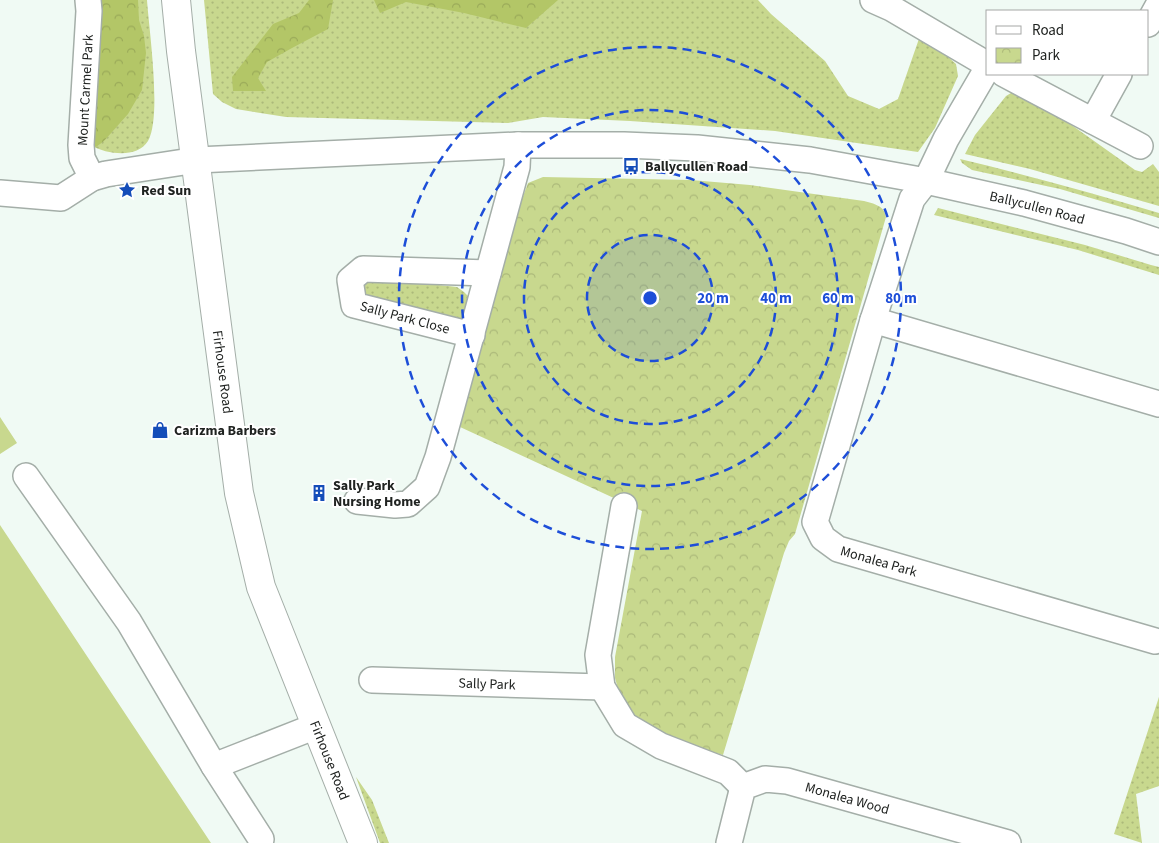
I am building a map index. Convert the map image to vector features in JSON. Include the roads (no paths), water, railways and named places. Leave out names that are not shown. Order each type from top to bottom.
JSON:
[{"type":"main road","name":"Firhouse Road","points":[[176,0],[240,493],[261,587],[363,843]]},
{"type":"street","name":"Mount Carmel Park","points":[[88,0],[89,11],[81,145],[82,158],[92,178]]},
{"type":"street","points":[[873,0],[891,8],[986,65]]},
{"type":"street","points":[[1149,22],[1159,4]]},
{"type":"street","name":"Monalea Park","points":[[986,69],[946,139],[926,181],[912,199],[873,320],[815,522],[823,538],[838,548],[1155,641]]},
{"type":"street","points":[[1006,75],[1140,146]]},
{"type":"street","points":[[1093,121],[1118,75]]},
{"type":"street","points":[[357,501],[395,505],[408,504],[427,488],[438,458],[517,167],[518,145]]},
{"type":"street","name":"Ballycullen Road","points":[[197,160],[518,145],[624,145],[697,148],[840,164],[926,181],[1014,201],[1126,231],[1159,242]]},
{"type":"street","points":[[0,193],[57,199],[66,196],[92,178],[106,174],[197,160]]},
{"type":"street","name":"Sally Park Close","points":[[472,335],[354,305],[350,280],[362,269],[488,273]]},
{"type":"street","points":[[873,320],[1159,404]]},
{"type":"street","points":[[26,476],[129,622],[214,766],[261,840]]},
{"type":"street","points":[[624,506],[598,655],[602,687],[625,725],[661,746],[728,772],[743,787],[729,843]]},
{"type":"street","name":"Sally Park","points":[[372,680],[602,687]]},
{"type":"street","points":[[214,766],[316,726]]},
{"type":"street","name":"Monalea Wood","points":[[743,787],[765,779],[787,781],[1008,843]]},
{"type":"place","name":"Ballycullen Road","points":[[631,166]]},
{"type":"place","name":"Red Sun","points":[[127,190]]},
{"type":"place","name":"Carizma Barbers","points":[[160,430]]},
{"type":"place","name":"Sally Park Nursing Home","points":[[319,493]]}]
